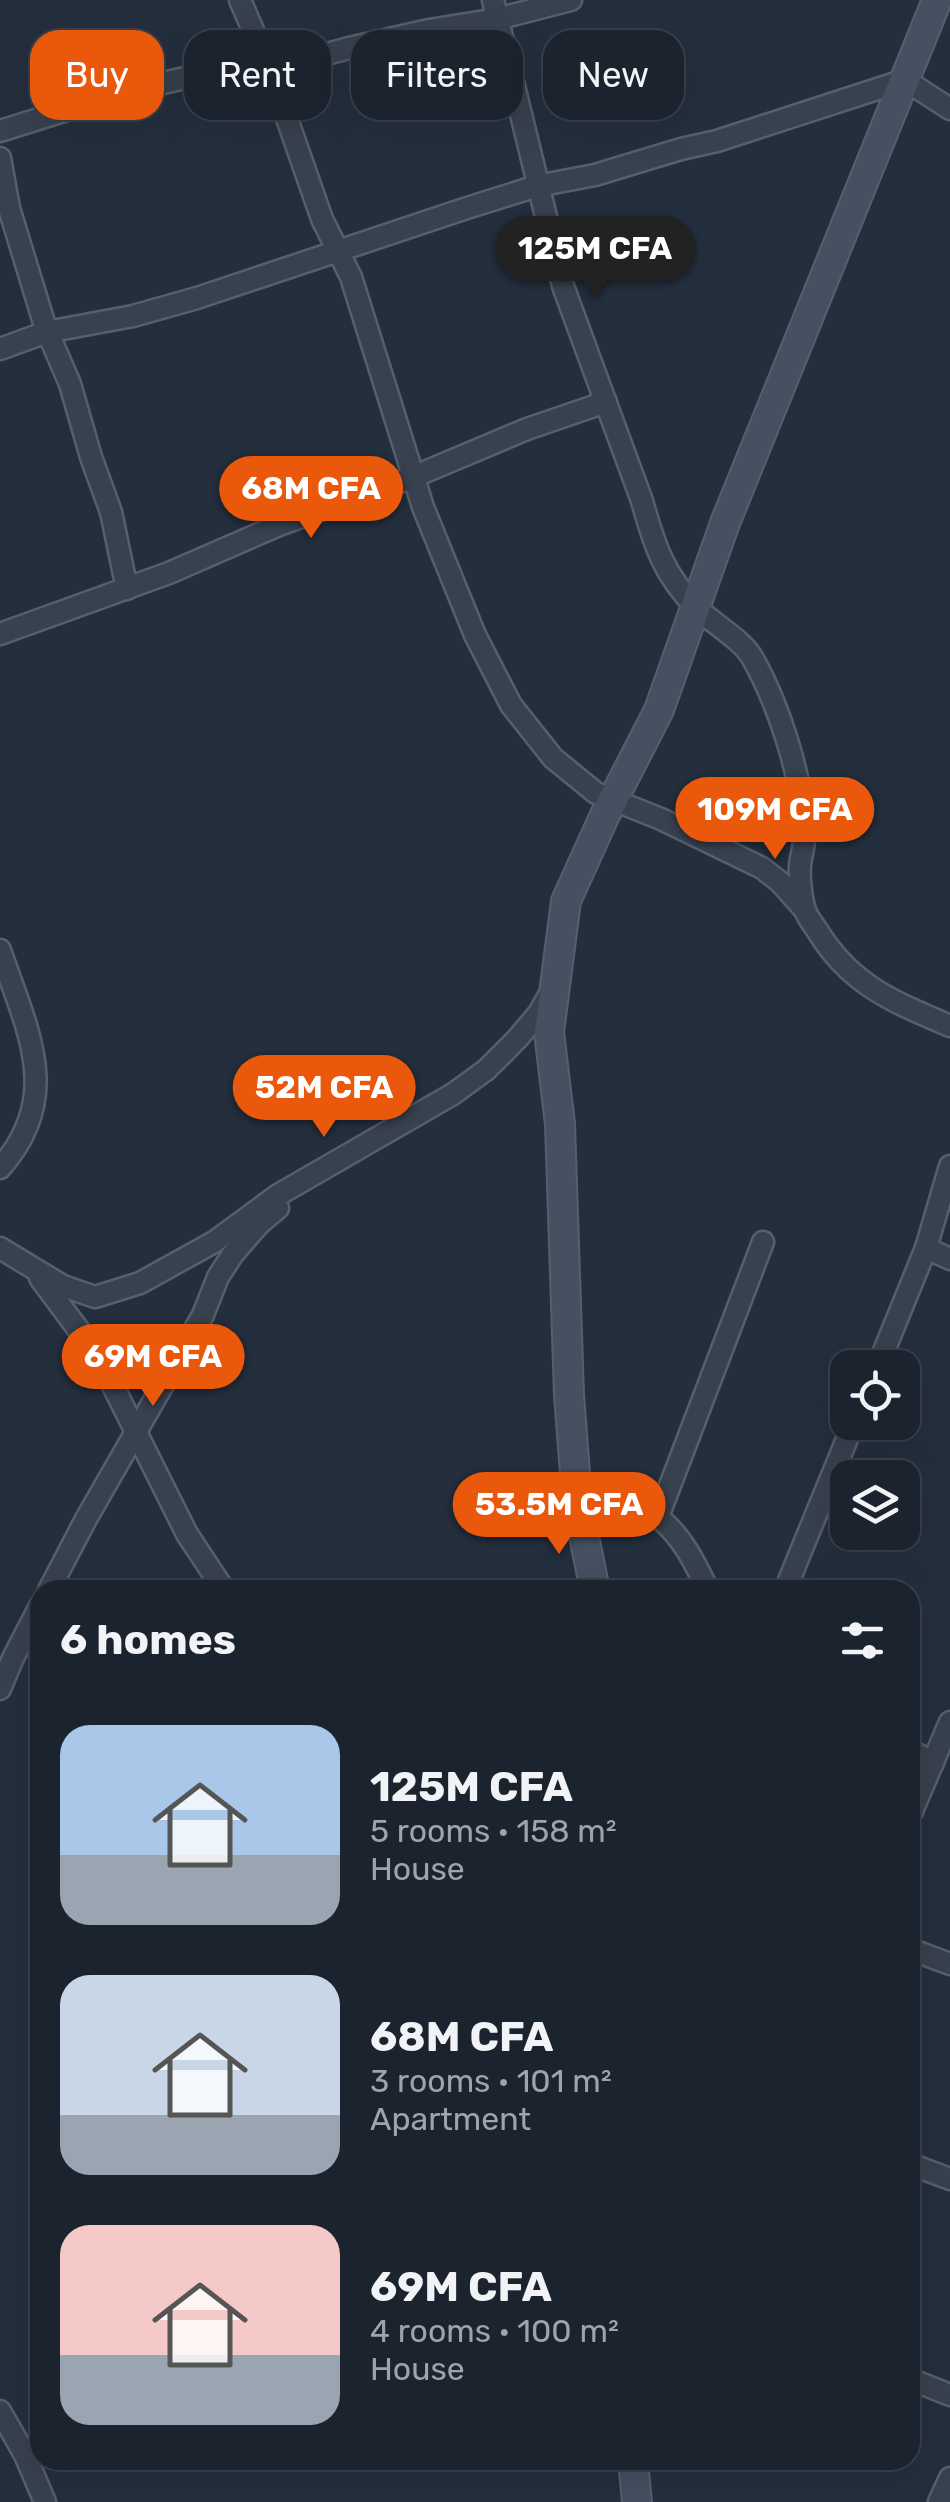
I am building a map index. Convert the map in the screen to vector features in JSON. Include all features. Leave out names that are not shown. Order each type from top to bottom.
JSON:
[{"type":"street","points":[[240,0],[253,30]]},
{"type":"street","points":[[331,53],[495,10],[571,0]]},
{"type":"street","points":[[593,1580],[579,1512],[569,1396],[560,1124],[550,1032],[566,901],[659,710],[724,523],[937,0]]},
{"type":"street","points":[[495,10],[563,286],[667,573],[695,607],[751,654],[769,691],[798,782],[805,837],[800,868],[804,909]]},
{"type":"street","points":[[0,132],[121,93],[184,78]]},
{"type":"street","points":[[905,80],[950,109]]},
{"type":"street","points":[[0,349],[47,332],[133,316],[198,298],[538,186],[595,175],[717,141],[905,80]]},
{"type":"street","points":[[287,120],[322,219],[351,277],[413,477],[475,635],[510,705],[552,758],[577,780],[612,801],[661,819],[762,868],[804,909],[826,944],[852,974],[872,990],[950,1026]]},
{"type":"street","points":[[0,158],[9,208],[47,332],[80,412],[110,512],[127,589]]},
{"type":"street","points":[[0,634],[170,574],[278,525],[606,402]]},
{"type":"street","points":[[0,950],[32,1039],[36,1079],[34,1110],[0,1168]]},
{"type":"street","points":[[0,1248],[62,1286],[95,1296],[140,1283],[214,1242],[316,1172],[417,1117],[486,1070],[539,1013],[556,984]]},
{"type":"street","points":[[884,1350],[926,1248],[950,1166]]},
{"type":"street","points":[[54,1580],[203,1315],[233,1254],[259,1224],[316,1172]]},
{"type":"street","points":[[658,1517],[764,1242]]},
{"type":"street","points":[[926,1248],[950,1258]]},
{"type":"street","points":[[30,1266],[98,1356],[187,1534],[217,1580]]},
{"type":"street","points":[[789,1580],[847,1440]]},
{"type":"street","points":[[579,1512],[626,1522],[658,1517],[681,1541],[703,1580]]},
{"type":"street","points":[[0,1689],[30,1625]]},
{"type":"street","points":[[920,1793],[950,1722]]},
{"type":"street","points":[[920,1756],[933,1763]]},
{"type":"street","points":[[920,1953],[950,1964]]},
{"type":"street","points":[[920,2168],[950,2180]]},
{"type":"street","points":[[920,2384],[950,2395]]},
{"type":"street","points":[[0,2411],[30,2467]]},
{"type":"street","points":[[31,2470],[45,2502]]},
{"type":"street","points":[[939,2502],[950,2478]]},
{"type":"street","points":[[635,2480],[657,2502]]}]
